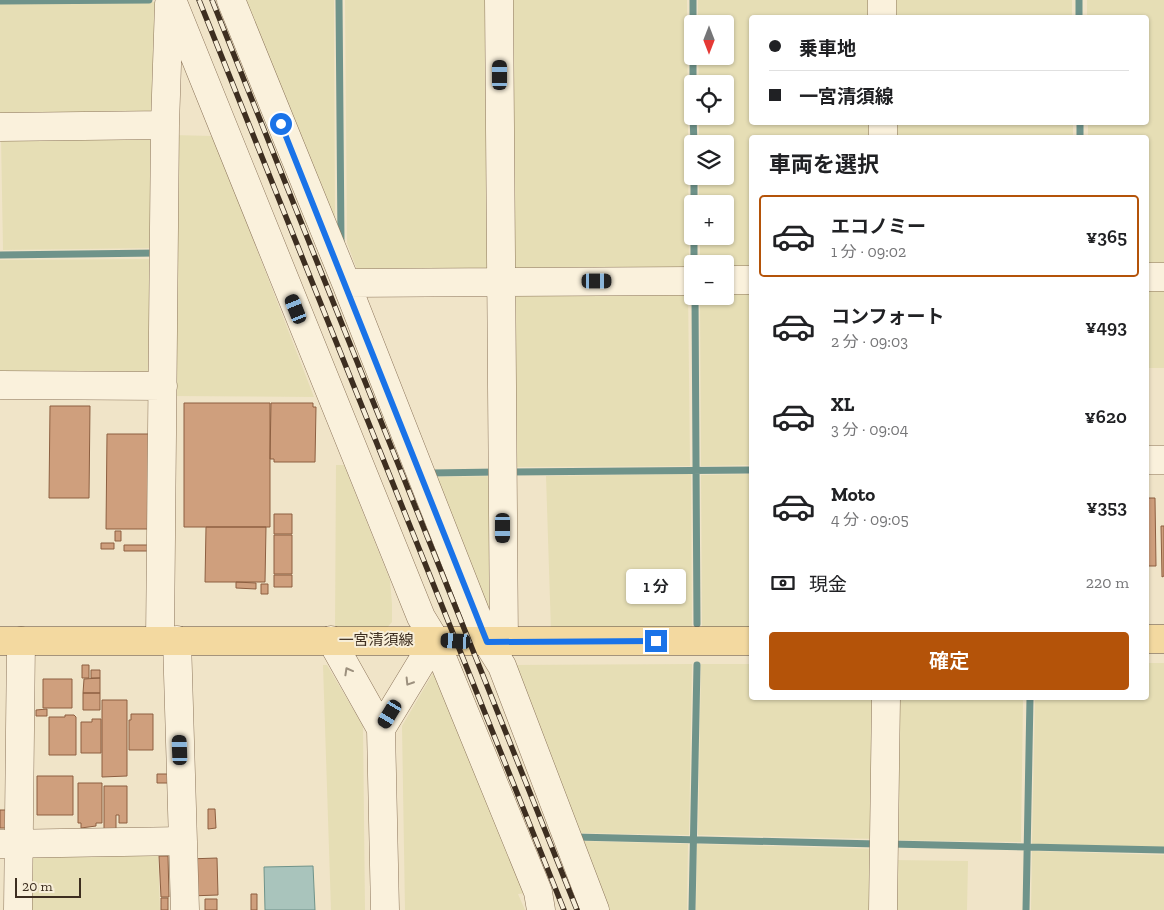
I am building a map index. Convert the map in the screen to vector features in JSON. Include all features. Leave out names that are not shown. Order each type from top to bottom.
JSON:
[{"type":"main road","points":[[1149,640],[1164,639]]},
{"type":"main road","name":"一宮清須線","points":[[10,641],[749,641]]},
{"type":"street","points":[[171,0],[165,125],[163,386],[168,640],[183,842],[185,910]]},
{"type":"street","points":[[171,0],[417,608],[435,640],[538,892],[541,910]]},
{"type":"street","points":[[231,0],[346,283],[496,642],[502,666],[595,910]]},
{"type":"street","points":[[496,642],[501,282],[499,0]]},
{"type":"street","points":[[882,0],[882,15]]},
{"type":"street","points":[[0,127],[165,125]]},
{"type":"street","points":[[1149,277],[1164,277]]},
{"type":"street","points":[[346,283],[684,280]]},
{"type":"street","points":[[734,280],[749,280]]},
{"type":"street","points":[[0,385],[163,386]]},
{"type":"street","points":[[1149,460],[1164,460]]},
{"type":"street","points":[[331,640],[381,728],[385,910]]},
{"type":"street","points":[[381,728],[435,640]]},
{"type":"street","points":[[10,641],[9,844],[18,910]]},
{"type":"street","points":[[883,910],[886,700]]},
{"type":"street","points":[[9,844],[183,842]]},
{"type":"shaded area","points":[[238,0],[334,0],[335,224]]},
{"type":"shaded area","points":[[345,0],[494,0],[496,267],[487,274],[359,275],[347,243]]},
{"type":"shaded area","points":[[506,0],[687,0],[687,15],[684,15],[684,65],[687,65],[688,75],[684,75],[684,125],[688,125],[688,135],[684,135],[684,185],[688,185],[688,195],[684,195],[684,245],[689,245],[689,255],[684,255],[684,273],[514,274]]},
{"type":"shaded area","points":[[698,0],[877,0],[877,15],[749,15],[749,125],[878,125],[878,135],[749,135],[749,272],[734,272],[734,255],[700,255],[700,245],[734,245],[734,195],[699,195],[699,185],[734,185],[734,135],[699,135],[699,125],[734,125],[734,75],[699,75],[698,65],[734,65],[734,15],[698,15]]},
{"type":"shaded area","points":[[887,0],[1072,0],[1072,15],[888,15]]},
{"type":"shaded area","points":[[1087,0],[1164,0],[1164,271],[1149,271],[1149,135],[1088,135],[1088,125],[1149,125],[1149,15],[1087,15]]},
{"type":"shaded area","points":[[156,2],[162,13],[153,117],[0,118],[0,3]]},
{"type":"shaded area","points":[[888,125],[1073,125],[1073,135],[889,135]]},
{"type":"shaded area","points":[[172,135],[213,136],[314,397],[170,396]]},
{"type":"shaded area","points":[[1,136],[151,136],[158,145],[159,248],[3,250]]},
{"type":"shaded area","points":[[159,259],[159,366],[147,375],[0,376],[0,260]]},
{"type":"shaded area","points":[[749,284],[749,465],[701,466],[700,305],[734,305],[734,285]]},
{"type":"shaded area","points":[[1149,284],[1164,284],[1164,368],[1149,368]]},
{"type":"shaded area","points":[[684,285],[684,305],[688,305],[690,466],[508,467],[513,286]]},
{"type":"shaded area","points":[[336,465],[344,465],[390,580],[392,622],[386,629],[335,629]]},
{"type":"shaded area","points":[[691,474],[692,630],[551,631],[546,476]]},
{"type":"shaded area","points":[[749,474],[749,630],[702,630],[701,475]]},
{"type":"shaded area","points":[[498,476],[492,630],[433,477]]},
{"type":"shaded area","points":[[1149,663],[1164,663],[1164,847],[1032,844],[1035,700],[1149,700]]},
{"type":"shaded area","points":[[692,664],[689,835],[577,833],[509,665]]},
{"type":"shaded area","points":[[701,664],[749,664],[749,700],[881,700],[879,839],[698,835]]},
{"type":"shaded area","points":[[323,665],[327,665],[363,726],[365,910],[331,910]]},
{"type":"shaded area","points":[[436,668],[530,893],[518,894],[525,910],[405,910],[402,726]]},
{"type":"shaded area","points":[[893,700],[1023,700],[1021,842],[889,840]]},
{"type":"shaded area","points":[[581,841],[688,844],[687,910],[609,910]]},
{"type":"shaded area","points":[[697,844],[878,849],[877,910],[696,910]]},
{"type":"shaded area","points":[[1032,851],[1164,855],[1164,910],[1031,910]]},
{"type":"shaded area","points":[[158,852],[160,910],[28,910],[28,861],[35,853]]},
{"type":"shaded area","points":[[893,860],[968,861],[967,910],[889,910]]},
{"type":"water","points":[[313,866],[315,910],[265,910],[264,867]]},
{"type":"building","points":[[184,403],[270,403],[270,527],[184,527]]},
{"type":"building","points":[[271,403],[313,403],[313,407],[316,407],[315,462],[274,462],[274,459],[270,459]]},
{"type":"building","points":[[50,406],[90,406],[89,498],[49,498]]},
{"type":"building","points":[[107,434],[149,434],[148,529],[106,529]]},
{"type":"building","points":[[1149,498],[1155,498],[1156,566],[1149,566]]},
{"type":"building","points":[[274,514],[292,514],[292,534],[274,534]]},
{"type":"building","points":[[1161,526],[1164,526],[1164,576],[1162,577]]},
{"type":"building","points":[[206,527],[266,527],[265,582],[205,582]]},
{"type":"building","points":[[115,531],[121,531],[121,541],[115,541]]},
{"type":"building","points":[[274,535],[292,535],[292,574],[274,574]]},
{"type":"building","points":[[101,543],[114,543],[114,549],[101,549]]},
{"type":"building","points":[[124,545],[150,545],[150,551],[124,551]]},
{"type":"building","points":[[274,575],[292,575],[292,587],[274,587]]},
{"type":"building","points":[[236,582],[256,583],[256,589],[236,588]]},
{"type":"building","points":[[261,584],[268,584],[268,594],[261,594]]},
{"type":"building","points":[[82,665],[89,665],[89,678],[82,678]]},
{"type":"building","points":[[91,670],[100,670],[100,678],[91,678]]},
{"type":"building","points":[[100,678],[100,693],[83,693],[84,679]]},
{"type":"building","points":[[43,679],[72,679],[72,708],[43,708]]},
{"type":"building","points":[[83,693],[100,693],[100,710],[83,710]]},
{"type":"building","points":[[102,700],[127,700],[127,776],[102,777]]},
{"type":"building","points":[[47,709],[47,716],[36,716],[36,710]]},
{"type":"building","points":[[131,714],[153,714],[153,750],[129,750],[129,720],[131,720]]},
{"type":"building","points":[[65,715],[74,715],[76,717],[76,755],[49,755],[49,717],[65,717]]},
{"type":"building","points":[[92,719],[101,719],[101,753],[81,753],[81,722],[92,722]]},
{"type":"building","points":[[157,774],[173,774],[173,783],[157,783]]},
{"type":"building","points":[[37,776],[73,776],[73,815],[37,815]]},
{"type":"building","points":[[78,783],[102,783],[102,823],[96,823],[96,826],[81,828],[81,823],[78,823]]},
{"type":"building","points":[[104,786],[127,786],[127,823],[119,823],[119,815],[116,815],[116,830],[104,830]]},
{"type":"building","points":[[208,809],[215,809],[216,828],[208,829]]},
{"type":"building","points":[[0,810],[6,810],[6,828],[0,828]]},
{"type":"building","points":[[159,856],[168,856],[169,897],[161,897]]},
{"type":"building","points":[[217,858],[218,895],[189,896],[188,859]]},
{"type":"building","points":[[251,894],[257,894],[257,910],[251,910]]},
{"type":"building","points":[[161,898],[168,898],[168,910],[161,910]]},
{"type":"building","points":[[205,899],[217,899],[217,910],[205,910]]},
{"type":"waterway","points":[[0,1],[149,0]]},
{"type":"waterway","points":[[339,0],[341,241]]},
{"type":"waterway","points":[[693,0],[693,15]]},
{"type":"waterway","points":[[1079,0],[1079,15]]},
{"type":"waterway","points":[[693,65],[693,75]]},
{"type":"waterway","points":[[693,125],[694,135]]},
{"type":"waterway","points":[[1080,125],[1080,135]]},
{"type":"waterway","points":[[694,185],[694,195]]},
{"type":"waterway","points":[[694,245],[694,255]]},
{"type":"waterway","points":[[0,255],[157,253]]},
{"type":"waterway","points":[[695,305],[697,624]]},
{"type":"waterway","points":[[511,472],[749,470]]},
{"type":"waterway","points":[[431,473],[497,472]]},
{"type":"waterway","points":[[692,910],[697,665]]},
{"type":"waterway","points":[[1026,910],[1030,700]]},
{"type":"waterway","points":[[575,837],[877,844]]},
{"type":"waterway","points":[[890,844],[1164,850]]},
{"type":"railway","points":[[199,0],[564,910]]},
{"type":"railway","points":[[212,0],[577,910]]},
{"type":"route","points":[[281,124],[487,642],[656,641]]}]
